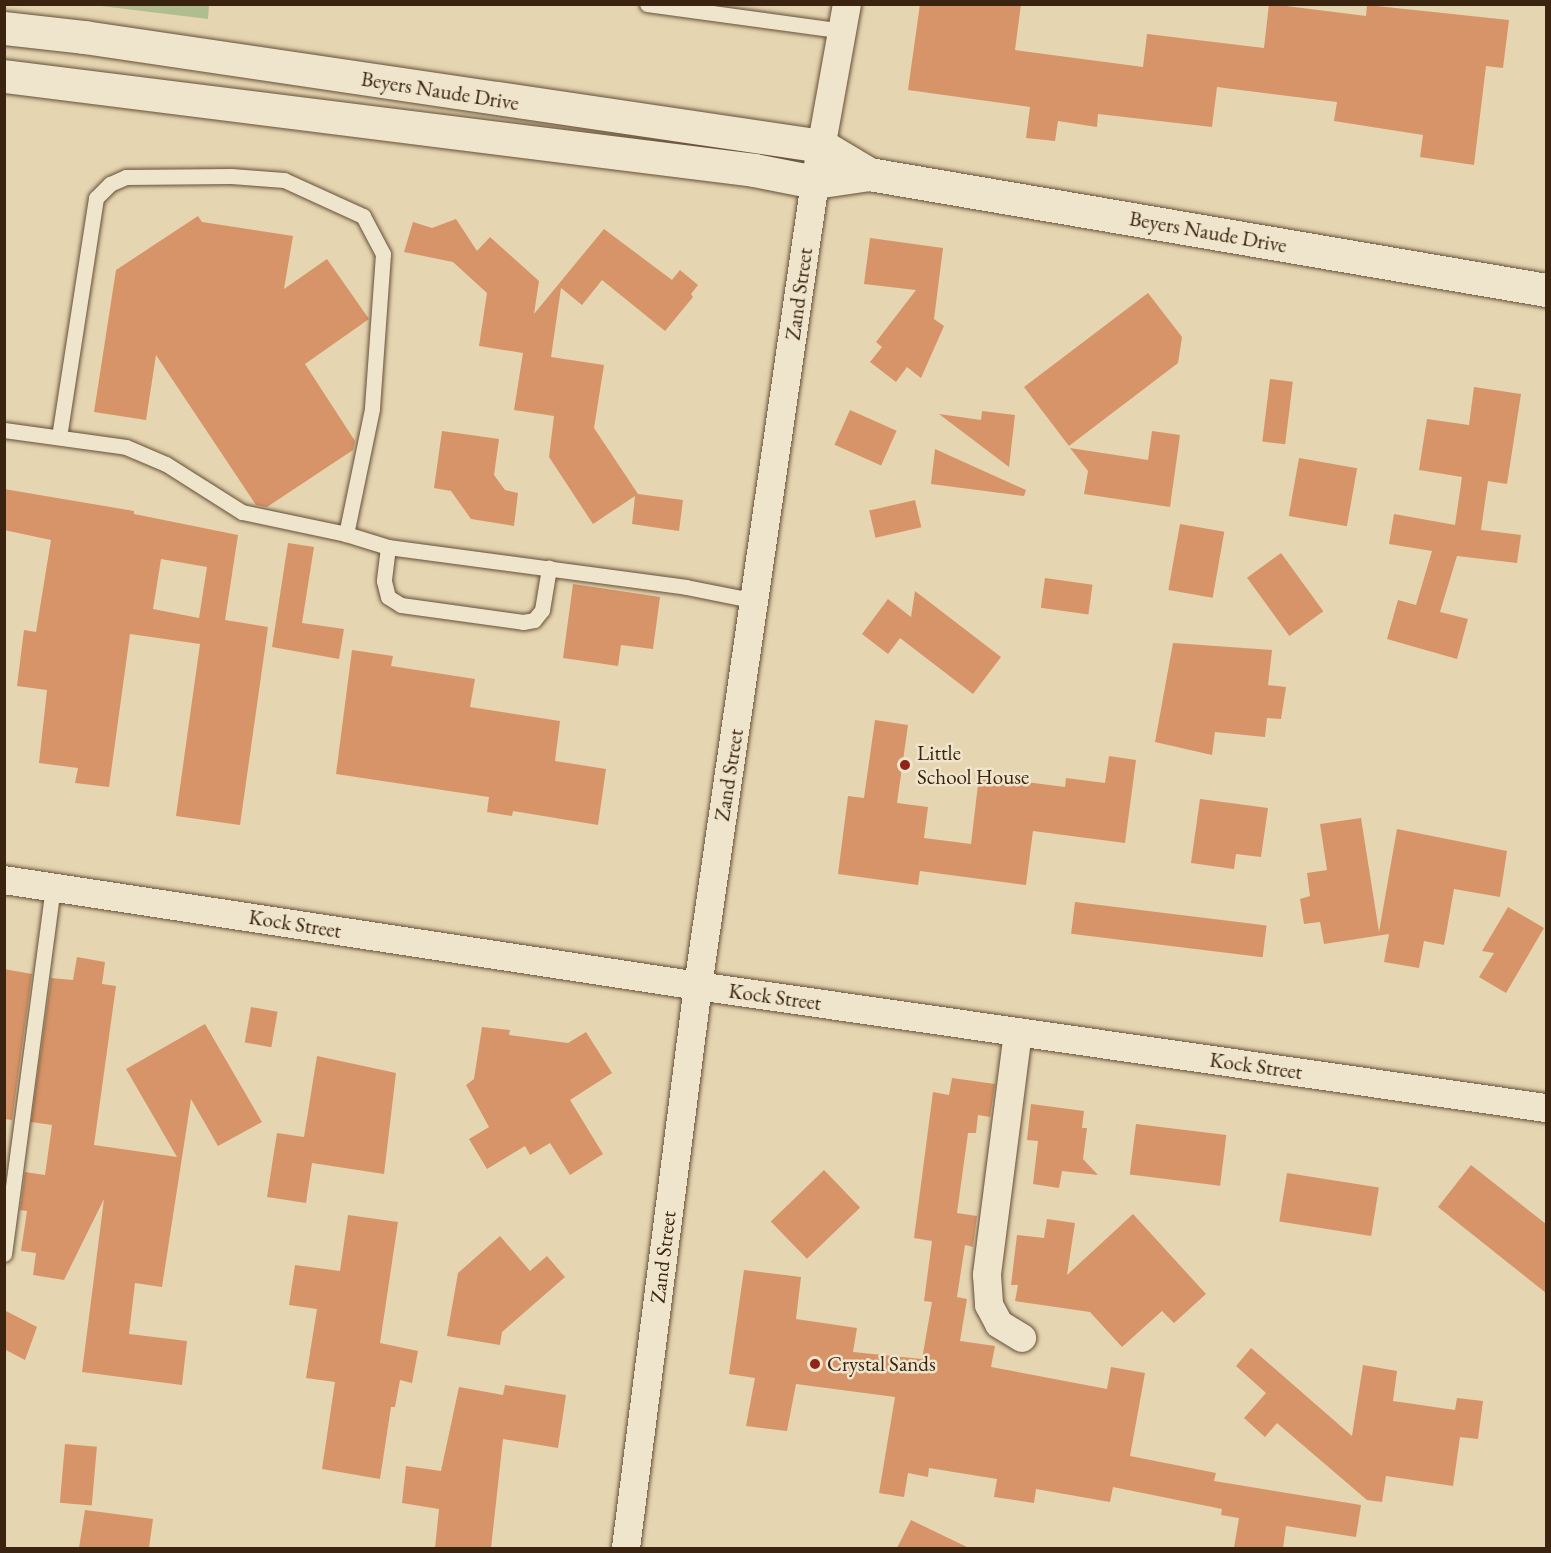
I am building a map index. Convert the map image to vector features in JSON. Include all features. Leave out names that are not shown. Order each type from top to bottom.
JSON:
[{"type":"street","name":"Zand Street","points":[[626,1548],[698,986],[756,601],[815,182],[845,18]]},
{"type":"street","name":"Beyers Naude Drive","points":[[4,28],[84,37],[822,146],[869,174]]},
{"type":"street","name":"Beyers Naude Drive","points":[[4,76],[754,170],[815,182],[869,174],[1546,290]]},
{"type":"street","name":"Kock Street","points":[[4,880],[698,986],[1546,1108]]},
{"type":"street","points":[[1018,1032],[987,1275],[989,1305],[999,1324],[1022,1338]]},
{"type":"lane","points":[[647,4],[845,18]]},
{"type":"lane","points":[[59,436],[96,198],[110,184],[126,177],[231,176],[284,180],[363,216],[383,254],[372,409],[346,534]]},
{"type":"lane","points":[[4,430],[126,447],[166,464],[242,512],[346,534],[388,547],[549,568],[756,601]]},
{"type":"lane","points":[[388,547],[384,581],[388,597],[400,605],[523,622],[534,620],[542,610],[549,568]]},
{"type":"lane","points":[[4,1254],[53,887]]},
{"type":"green space","points":[[209,4],[208,19],[93,5]]},
{"type":"building","points":[[920,4],[1021,4],[1015,50],[1143,67],[1147,34],[1264,48],[1269,4],[1366,16],[1367,5],[1509,20],[1503,68],[1486,66],[1474,165],[1420,157],[1423,135],[1334,121],[1337,102],[1217,87],[1212,127],[1098,114],[1097,127],[1058,121],[1055,141],[1026,138],[1030,107],[908,90]]},
{"type":"building","points":[[198,216],[202,222],[293,236],[284,289],[327,259],[369,319],[305,364],[355,441],[353,450],[267,507],[256,505],[156,355],[146,420],[94,412],[116,270]]},
{"type":"building","points":[[456,219],[477,251],[490,237],[539,281],[534,314],[604,229],[672,280],[680,270],[698,285],[691,294],[693,297],[665,331],[602,280],[582,305],[561,288],[551,357],[604,365],[594,428],[638,494],[683,500],[679,531],[632,524],[635,496],[593,524],[549,457],[554,416],[514,410],[523,353],[479,346],[487,293],[453,262],[404,252],[413,222],[432,228]]},
{"type":"building","points":[[870,238],[943,248],[934,319],[944,326],[921,378],[907,367],[896,382],[870,362],[882,347],[876,342],[916,290],[864,284]]},
{"type":"building","points":[[1148,293],[1182,337],[1178,363],[1069,446],[1024,387]]},
{"type":"building","points":[[1270,379],[1293,382],[1285,444],[1262,442]]},
{"type":"building","points":[[1474,387],[1521,394],[1507,484],[1488,481],[1481,530],[1521,535],[1517,563],[1457,556],[1440,612],[1468,619],[1457,659],[1387,639],[1398,600],[1416,605],[1432,551],[1389,544],[1394,514],[1455,525],[1462,477],[1419,470],[1427,419],[1469,425]]},
{"type":"building","points":[[850,410],[897,431],[881,465],[835,445]]},
{"type":"building","points":[[982,411],[1015,415],[1009,467],[939,414],[981,420]]},
{"type":"building","points":[[442,431],[499,439],[494,475],[505,490],[518,493],[514,526],[471,519],[451,491],[434,488]]},
{"type":"building","points":[[1152,431],[1180,435],[1170,507],[1084,494],[1088,471],[1070,448],[1148,460]]},
{"type":"building","points":[[935,449],[1026,490],[1024,496],[931,484]]},
{"type":"building","points":[[1299,458],[1357,468],[1347,526],[1289,516]]},
{"type":"building","points":[[4,489],[134,511],[134,514],[238,535],[225,620],[268,627],[240,825],[176,816],[200,644],[130,634],[109,787],[75,783],[78,768],[39,763],[47,690],[17,686],[24,630],[36,632],[51,540],[4,530]],"holes":[[[161,559],[207,567],[199,618],[153,609]]]},
{"type":"building","points":[[915,500],[921,527],[876,538],[869,511]]},
{"type":"building","points":[[1180,524],[1224,532],[1213,598],[1168,590]]},
{"type":"building","points":[[288,543],[314,547],[302,623],[344,629],[339,659],[272,647]]},
{"type":"building","points":[[1281,553],[1323,611],[1289,636],[1247,578]]},
{"type":"building","points":[[1045,578],[1093,585],[1088,614],[1041,608]]},
{"type":"building","points":[[573,584],[660,597],[653,649],[621,645],[618,666],[563,658]]},
{"type":"building","points":[[915,591],[1001,657],[973,694],[900,638],[888,654],[862,634],[888,599],[911,617]]},
{"type":"building","points":[[1173,643],[1272,650],[1268,685],[1286,687],[1281,719],[1267,718],[1265,737],[1215,732],[1212,755],[1155,742]]},
{"type":"building","points":[[352,650],[393,656],[391,666],[475,679],[470,707],[560,721],[555,761],[606,769],[598,825],[513,811],[512,816],[487,812],[489,797],[336,774]]},
{"type":"building","points":[[875,720],[908,725],[897,803],[928,807],[924,838],[971,844],[979,776],[1065,787],[1066,778],[1105,783],[1109,756],[1136,760],[1125,843],[1033,831],[1026,885],[920,871],[918,885],[838,874],[848,796],[864,798]]},
{"type":"building","points":[[1200,799],[1268,808],[1261,857],[1236,854],[1234,869],[1191,863]]},
{"type":"building","points":[[1361,818],[1379,932],[1397,829],[1507,851],[1500,897],[1454,889],[1444,945],[1424,941],[1419,968],[1384,962],[1389,934],[1324,944],[1320,922],[1304,924],[1300,899],[1310,896],[1307,873],[1327,870],[1320,824]]},
{"type":"building","points":[[1075,902],[1267,926],[1263,957],[1071,934]]},
{"type":"building","points":[[1508,907],[1544,928],[1506,993],[1479,977],[1494,953],[1482,951]]},
{"type":"building","points":[[77,957],[105,962],[102,984],[116,986],[94,1145],[177,1157],[126,1069],[205,1024],[262,1122],[218,1146],[191,1099],[162,1287],[135,1283],[129,1334],[187,1341],[182,1385],[82,1372],[104,1199],[64,1280],[33,1275],[36,1253],[21,1251],[27,1211],[20,1210],[25,1172],[45,1175],[52,1125],[31,1122],[51,978],[73,980]]},
{"type":"building","points":[[4,969],[32,974],[12,1120],[4,1119]]},
{"type":"building","points":[[251,1007],[278,1012],[271,1047],[245,1042]]},
{"type":"building","points":[[482,1027],[510,1030],[509,1035],[568,1043],[586,1032],[612,1073],[570,1100],[603,1154],[570,1175],[550,1143],[530,1155],[525,1146],[487,1169],[469,1139],[489,1127],[466,1085],[474,1079]]},
{"type":"building","points":[[317,1056],[396,1073],[384,1174],[312,1163],[306,1203],[267,1197],[277,1133],[304,1137]]},
{"type":"building","points":[[952,1078],[995,1084],[990,1117],[978,1115],[976,1133],[968,1133],[957,1213],[977,1216],[973,1247],[965,1245],[957,1297],[967,1299],[960,1341],[995,1346],[991,1367],[1107,1389],[1111,1367],[1145,1373],[1130,1456],[1216,1473],[1214,1481],[1361,1505],[1356,1537],[1286,1526],[1283,1548],[1234,1548],[1239,1518],[1221,1515],[1222,1509],[1113,1487],[1110,1502],[1036,1489],[1034,1503],[994,1497],[997,1479],[929,1468],[928,1477],[908,1473],[904,1497],[879,1493],[895,1397],[796,1384],[787,1431],[746,1426],[755,1378],[729,1374],[744,1270],[801,1277],[796,1319],[857,1328],[853,1352],[922,1359],[932,1302],[924,1301],[932,1241],[914,1238],[933,1092],[949,1095]]},
{"type":"building","points":[[1031,1104],[1084,1111],[1082,1128],[1087,1128],[1083,1159],[1098,1175],[1062,1171],[1059,1188],[1033,1184],[1038,1141],[1027,1140]]},
{"type":"building","points":[[1136,1124],[1226,1135],[1220,1186],[1130,1175]]},
{"type":"building","points":[[1471,1165],[1546,1224],[1546,1293],[1438,1207]]},
{"type":"building","points":[[824,1170],[860,1207],[807,1259],[771,1221]]},
{"type":"building","points":[[1287,1173],[1379,1188],[1371,1236],[1279,1221]]},
{"type":"building","points":[[1133,1214],[1206,1294],[1174,1323],[1162,1311],[1122,1347],[1090,1312],[1015,1301],[1018,1285],[1011,1285],[1017,1235],[1044,1238],[1047,1219],[1075,1223],[1067,1275]]},
{"type":"building","points":[[348,1215],[398,1222],[380,1343],[418,1351],[412,1383],[400,1380],[395,1407],[391,1407],[380,1479],[322,1469],[335,1382],[306,1378],[317,1309],[289,1305],[295,1265],[340,1271]]},
{"type":"building","points":[[500,1236],[530,1271],[547,1256],[565,1277],[502,1332],[500,1345],[447,1336],[458,1273]]},
{"type":"building","points":[[4,1310],[37,1327],[25,1360],[4,1349]]},
{"type":"building","points":[[1251,1348],[1352,1436],[1363,1365],[1397,1371],[1393,1401],[1455,1410],[1457,1398],[1483,1401],[1478,1439],[1460,1437],[1453,1486],[1386,1476],[1382,1502],[1367,1500],[1277,1423],[1265,1437],[1244,1418],[1266,1393],[1236,1366]]},
{"type":"building","points":[[505,1385],[566,1395],[558,1448],[503,1439],[491,1548],[435,1548],[439,1509],[402,1503],[406,1466],[441,1471],[459,1387],[503,1395]]},
{"type":"building","points":[[65,1444],[97,1447],[92,1506],[60,1503]]},
{"type":"building","points":[[85,1510],[153,1519],[149,1548],[79,1548]]},
{"type":"building","points":[[911,1520],[969,1548],[897,1548]]},
{"type":"place","name":"Little School House","points":[[905,765]]},
{"type":"place","name":"Crystal Sands","points":[[815,1364]]}]
